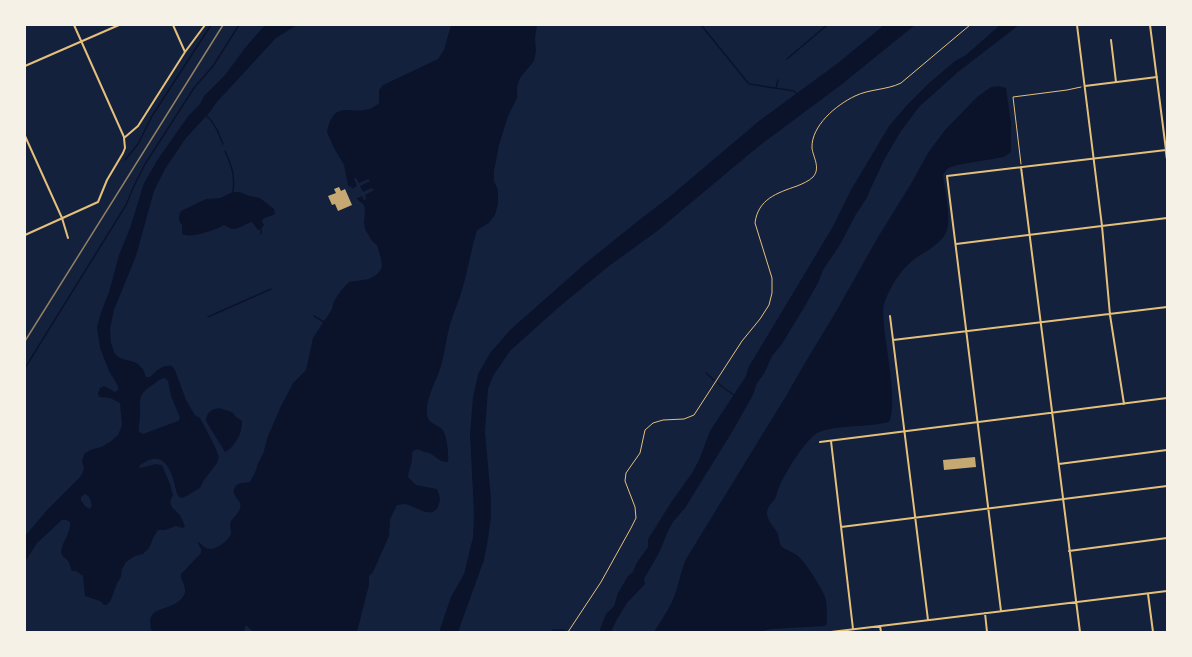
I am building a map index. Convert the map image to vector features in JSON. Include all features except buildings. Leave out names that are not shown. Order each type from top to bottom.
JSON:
[{"type":"street","points":[[25,235],[98,202],[107,180],[125,148],[124,138],[74,25]]},
{"type":"street","points":[[25,66],[119,25]]},
{"type":"street","points":[[173,25],[185,52]]},
{"type":"street","points":[[124,138],[138,126],[185,52],[205,25]]},
{"type":"street","points":[[1077,25],[1102,226],[1110,315],[1124,404]]},
{"type":"street","points":[[1150,25],[1167,158]]},
{"type":"street","points":[[1110,40],[1116,82]]},
{"type":"street","points":[[1084,86],[1157,77]]},
{"type":"street","points":[[25,136],[62,218],[68,238]]},
{"type":"street","points":[[1002,611],[947,176],[1166,150]]},
{"type":"street","points":[[1021,167],[1080,632]]},
{"type":"street","points":[[956,244],[1167,218]]},
{"type":"street","points":[[894,340],[1167,307]]},
{"type":"street","points":[[890,316],[928,620]]},
{"type":"street","points":[[820,442],[1167,398]]},
{"type":"street","points":[[831,441],[854,629]]},
{"type":"street","points":[[1058,464],[1167,450]]},
{"type":"street","points":[[841,527],[1167,486]]},
{"type":"street","points":[[1069,551],[1167,538]]},
{"type":"street","points":[[831,632],[1167,591]]},
{"type":"street","points":[[1148,593],[1153,632]]},
{"type":"street","points":[[985,613],[987,632]]},
{"type":"street","points":[[880,626],[881,632]]},
{"type":"path","points":[[568,632],[601,582],[636,518],[635,507],[625,481],[626,473],[640,453],[645,430],[653,423],[663,420],[684,419],[694,415],[742,341],[760,319],[769,305],[772,293],[772,278],[754,223],[756,215],[766,200],[774,194],[802,184],[813,178],[817,166],[812,149],[813,138],[816,128],[826,118],[841,105],[855,96],[892,87],[901,83],[970,25]]},
{"type":"path","points":[[1021,167],[1013,97],[1067,90],[1084,86]]},
{"type":"water","points":[[265,25],[297,25],[276,38],[216,103],[210,112],[186,138],[165,169],[154,191],[136,256],[114,310],[110,329],[111,343],[115,354],[120,358],[137,363],[143,369],[146,377],[150,377],[162,367],[172,366],[175,370],[186,400],[195,415],[200,418],[219,457],[217,463],[200,488],[183,498],[179,497],[177,494],[170,470],[161,460],[155,459],[139,466],[140,468],[156,464],[162,465],[173,495],[170,502],[172,507],[180,515],[185,526],[183,528],[176,526],[165,530],[158,530],[149,548],[143,554],[135,556],[126,562],[111,600],[107,605],[104,605],[100,601],[85,596],[83,576],[76,571],[72,571],[68,561],[61,554],[61,549],[69,531],[70,522],[62,520],[37,543],[25,562],[25,536],[48,509],[81,476],[84,469],[82,461],[84,454],[110,442],[118,435],[122,425],[120,403],[110,398],[99,397],[98,393],[100,388],[104,386],[115,392],[118,390],[118,386],[109,371],[100,348],[97,328],[119,255],[130,228],[144,183],[158,159],[189,115],[200,104],[204,96],[225,75],[245,48]],"holes":[[[165,378],[168,381],[171,396],[180,418],[178,421],[143,434],[139,432],[141,396],[157,381]],[[85,494],[91,501],[92,506],[90,509],[81,501],[81,497]]]},
{"type":"water","points":[[451,25],[537,25],[534,61],[520,78],[517,87],[517,98],[508,116],[499,145],[494,171],[494,181],[498,190],[498,204],[495,215],[489,223],[477,230],[462,290],[449,327],[441,365],[427,405],[427,415],[429,420],[444,432],[448,450],[448,462],[441,461],[431,454],[418,449],[413,451],[412,454],[408,477],[416,485],[437,489],[440,498],[439,504],[432,512],[423,511],[403,504],[397,505],[390,519],[389,536],[373,572],[369,576],[369,585],[357,632],[253,632],[246,625],[244,632],[152,632],[150,623],[151,616],[160,609],[173,605],[184,595],[185,587],[181,574],[201,553],[198,543],[199,542],[209,549],[221,545],[230,536],[230,522],[239,512],[240,505],[234,494],[234,489],[238,484],[250,482],[263,454],[268,436],[281,406],[293,383],[306,370],[313,338],[332,309],[336,298],[349,282],[369,279],[380,271],[382,266],[377,245],[372,241],[365,229],[364,205],[358,200],[348,185],[344,165],[327,132],[331,120],[335,113],[341,111],[371,108],[379,103],[379,90],[383,85],[438,59],[444,50]]},
{"type":"water","points":[[884,25],[915,25],[841,85],[759,146],[656,232],[609,266],[559,307],[510,351],[493,376],[488,389],[485,432],[491,499],[491,516],[484,560],[458,632],[439,632],[451,597],[464,574],[473,537],[474,514],[470,434],[473,397],[478,374],[490,353],[511,329],[587,262],[668,198],[759,121],[838,63]]},
{"type":"water","points":[[1000,25],[1019,25],[958,72],[919,107],[901,131],[884,160],[866,199],[841,243],[823,270],[819,281],[805,306],[782,344],[772,356],[764,374],[757,383],[753,395],[732,432],[685,508],[673,522],[659,553],[644,579],[645,584],[627,603],[611,632],[599,632],[606,614],[614,606],[618,593],[648,547],[648,539],[692,473],[699,460],[710,431],[746,376],[748,368],[832,228],[851,190],[889,126],[928,84],[955,61],[966,55]]},
{"type":"water","points":[[999,86],[1006,88],[1011,123],[1011,152],[1004,157],[957,165],[948,168],[943,175],[948,218],[948,225],[945,235],[903,270],[889,292],[884,304],[884,326],[892,390],[891,414],[889,422],[836,428],[819,432],[814,435],[803,447],[787,472],[776,497],[767,511],[770,523],[777,532],[781,546],[797,555],[802,560],[822,590],[826,600],[827,624],[824,626],[771,629],[759,632],[654,632],[672,602],[686,559],[786,396],[928,153],[945,130],[977,97],[991,87]]},
{"type":"water","points":[[233,192],[239,192],[260,198],[274,209],[275,214],[263,219],[262,221],[264,225],[258,230],[252,222],[236,229],[229,228],[224,225],[197,235],[182,234],[182,225],[179,218],[181,211],[206,199],[220,198]]},
{"type":"water","points":[[219,408],[232,412],[242,421],[238,439],[229,450],[225,452],[206,421],[207,415],[210,412]]},
{"type":"pier","points":[[356,178],[359,183],[368,179],[370,181],[360,186],[363,192],[372,188],[374,190],[365,195],[366,199],[364,200],[362,196],[355,199],[348,188],[351,186],[352,189],[357,186],[354,179]]},
{"type":"waterway","points":[[125,160],[138,144],[152,116],[211,25]]},
{"type":"waterway","points":[[25,368],[126,205],[145,164],[194,88],[213,66],[239,25]]},
{"type":"waterway","points":[[701,25],[749,84],[794,91],[797,94]]},
{"type":"waterway","points":[[787,59],[827,25]]},
{"type":"waterway","points":[[776,88],[778,80]]},
{"type":"waterway","points":[[206,115],[214,125],[223,144]]},
{"type":"waterway","points":[[225,151],[234,180],[233,192]]},
{"type":"waterway","points":[[261,229],[261,234]]},
{"type":"waterway","points":[[208,317],[271,289]]},
{"type":"waterway","points":[[314,316],[324,322]]},
{"type":"waterway","points":[[706,373],[714,380]]},
{"type":"waterway","points":[[718,383],[734,395]]},
{"type":"waterway","points":[[553,630],[565,630]]},
{"type":"railway","points":[[25,341],[223,25]]}]
